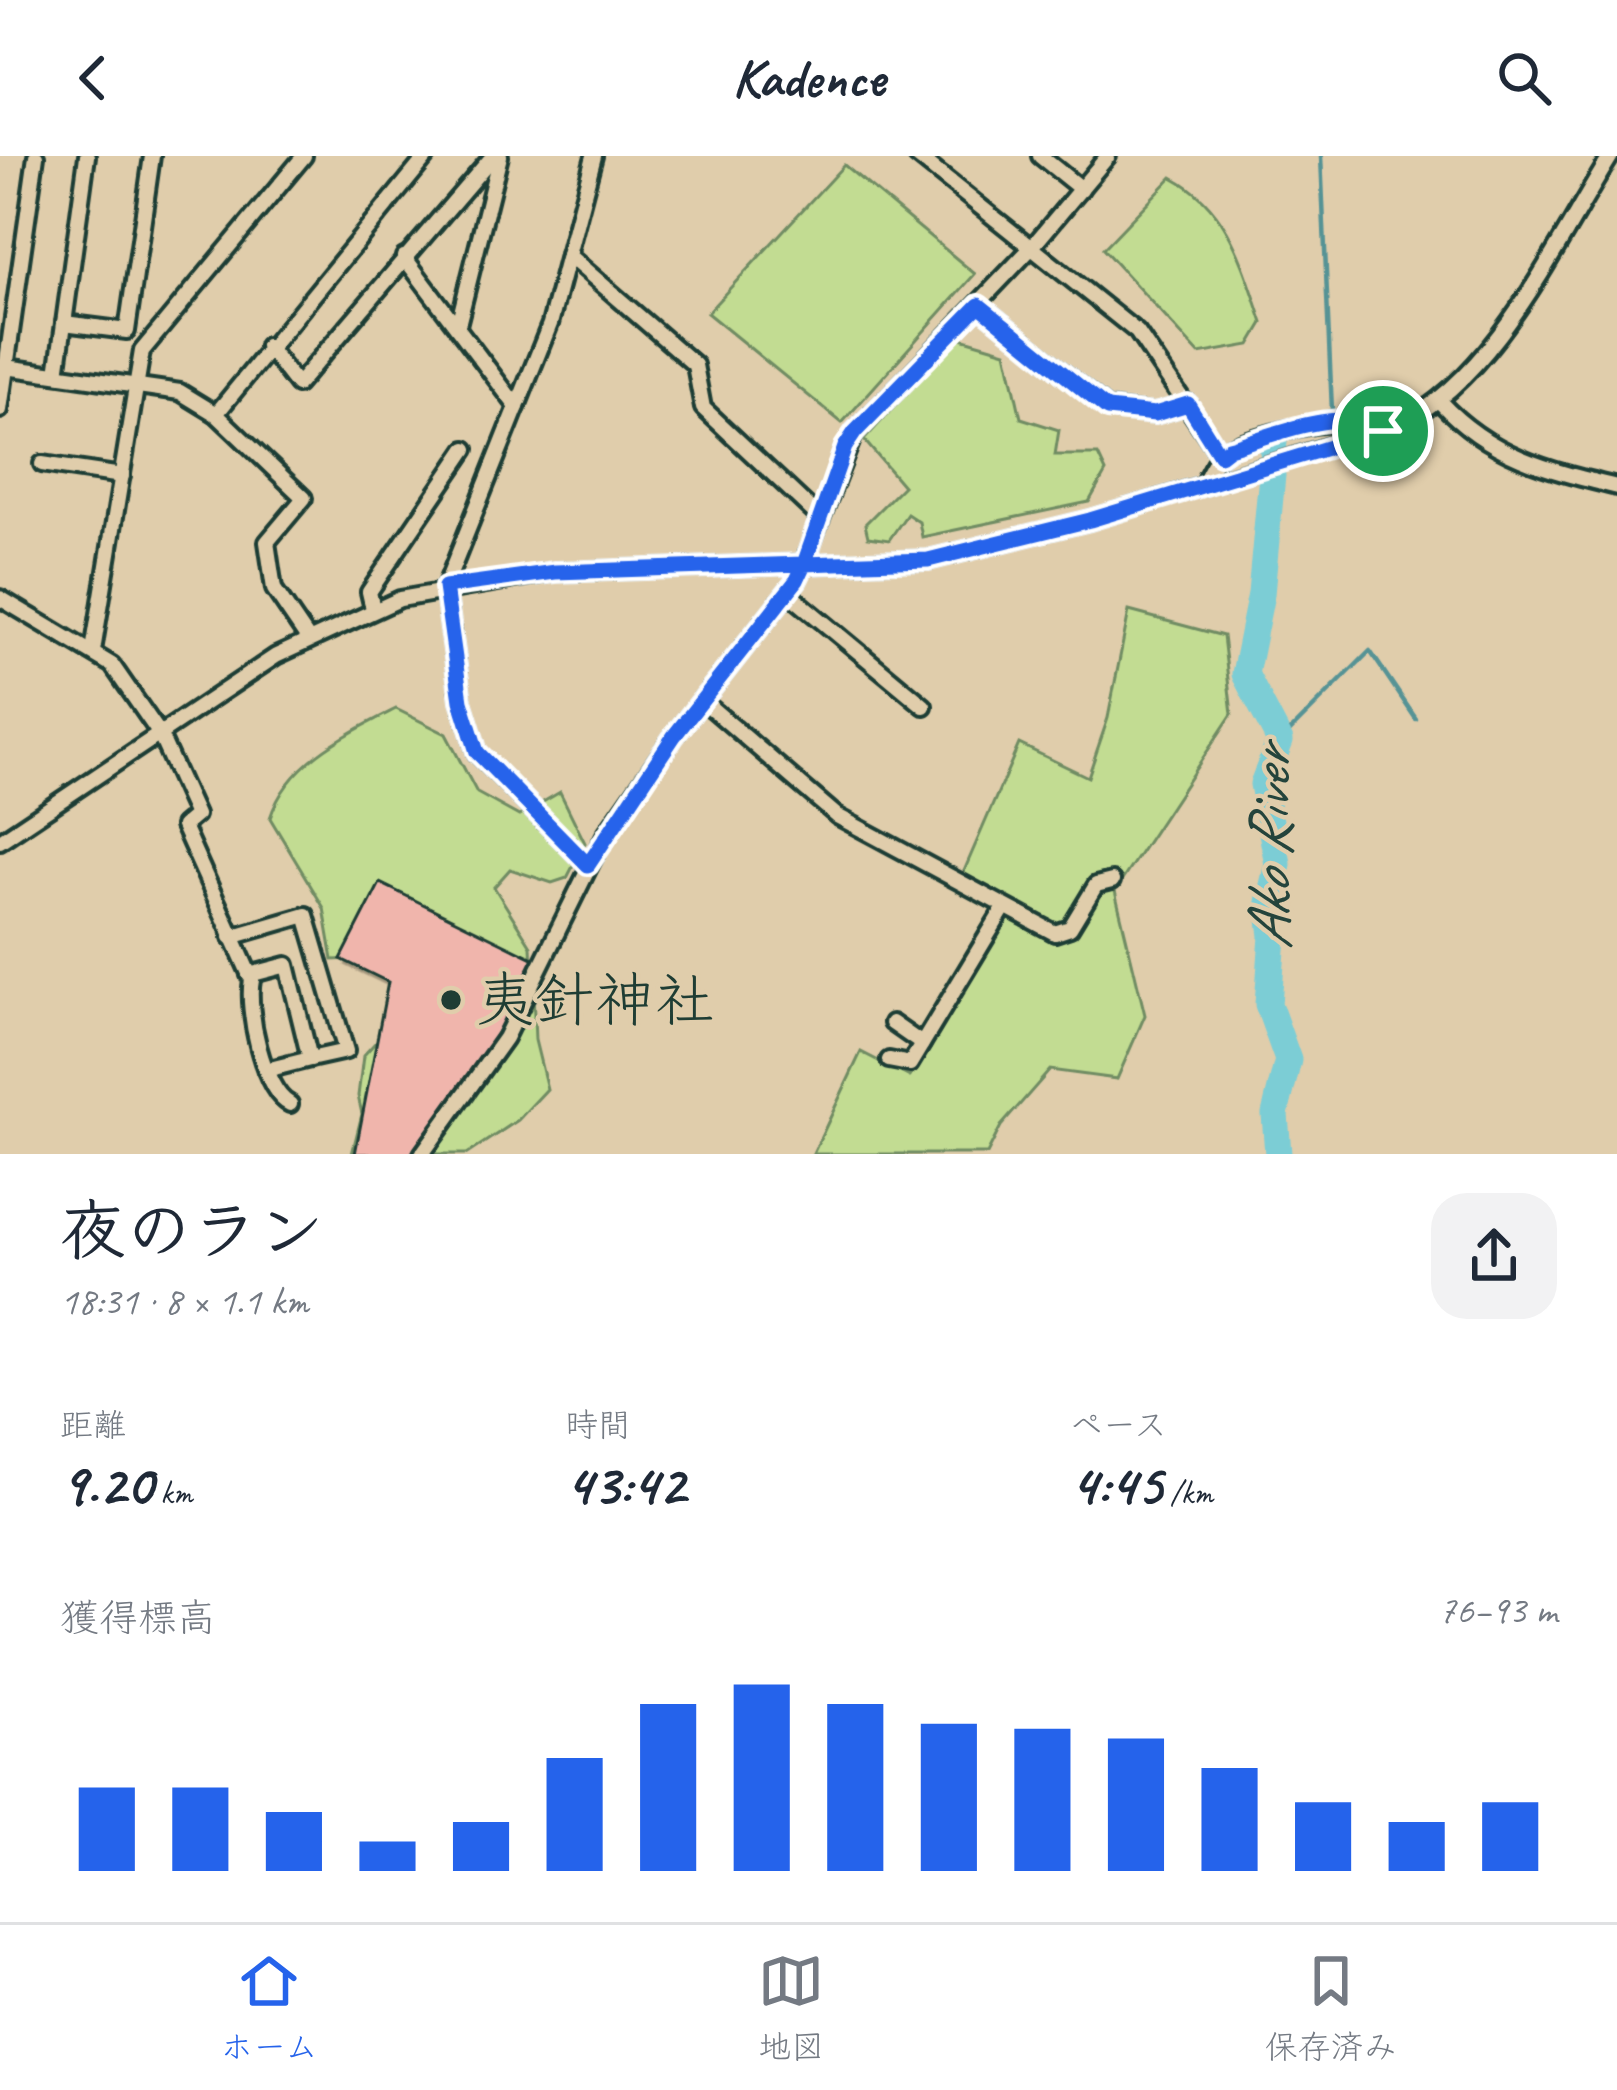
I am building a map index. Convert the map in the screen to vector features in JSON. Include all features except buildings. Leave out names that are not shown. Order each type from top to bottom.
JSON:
[{"type":"street","points":[[0,410],[36,156]]},
{"type":"street","points":[[57,374],[86,156]]},
{"type":"street","points":[[64,323],[127,332],[152,156]]},
{"type":"street","points":[[93,651],[142,351],[304,156]]},
{"type":"street","points":[[216,413],[266,346],[427,156]]},
{"type":"street","points":[[266,346],[296,385],[497,156]]},
{"type":"street","points":[[458,325],[497,156]]},
{"type":"street","points":[[588,865],[477,752],[461,701],[445,587],[550,324],[594,156]]},
{"type":"street","points":[[917,156],[1137,332],[1220,455]]},
{"type":"street","points":[[1040,156],[1081,189]]},
{"type":"street","points":[[422,1154],[505,1038],[588,865],[702,700],[803,567],[855,432],[1033,248],[1108,156]]},
{"type":"street","points":[[0,841],[308,639],[373,609],[445,587],[573,571],[803,567],[973,552],[1383,431],[1440,402],[1486,351],[1611,156]]},
{"type":"street","points":[[568,255],[695,365],[703,408],[820,517]]},
{"type":"street","points":[[404,257],[517,407]]},
{"type":"street","points":[[0,286],[17,289]]},
{"type":"street","points":[[979,305],[1107,409],[1155,414],[1188,404]]},
{"type":"street","points":[[6,367],[180,392],[216,413],[304,498],[267,542],[274,589],[308,639]]},
{"type":"street","points":[[1440,402],[1470,433],[1500,452],[1617,488]]},
{"type":"street","points":[[1202,485],[1229,448],[1328,422],[1368,422],[1383,431]]},
{"type":"street","points":[[373,609],[369,592],[466,449]]},
{"type":"street","points":[[42,464],[122,476]]},
{"type":"street","points":[[788,592],[923,706]]},
{"type":"street","points":[[0,598],[112,665],[159,733],[196,814],[183,826],[249,975],[248,1001],[266,1070],[280,1100],[290,1104]]},
{"type":"street","points":[[702,700],[837,816],[1004,908],[1063,934],[1096,885],[1112,881]]},
{"type":"street","points":[[889,1060],[910,1064],[1004,908]]},
{"type":"street","points":[[231,937],[306,915],[346,1051],[266,1070]]},
{"type":"street","points":[[249,975],[286,965],[310,1059]]},
{"type":"street","points":[[892,1023],[922,1044]]},
{"type":"green space","points":[[844,165],[975,274],[842,423],[707,313]]},
{"type":"green space","points":[[1172,177],[1207,204],[1231,240],[1263,323],[1250,345],[1199,354],[1103,249]]},
{"type":"green space","points":[[958,337],[1006,351],[1021,418],[1059,430],[1055,455],[1098,455],[1106,472],[1089,502],[922,537],[919,522],[907,514],[889,540],[868,537],[865,524],[903,486],[864,440]]},
{"type":"green space","points":[[1129,611],[1223,636],[1232,714],[1115,891],[1145,1015],[1117,1079],[1050,1070],[1001,1126],[987,1154],[813,1154],[861,1052],[910,1077],[1011,905],[961,878],[1019,744],[1088,777],[1108,718]]},
{"type":"green space","points":[[396,709],[446,734],[477,793],[519,816],[560,792],[585,843],[567,878],[552,883],[510,869],[494,887],[531,946],[535,1040],[547,1089],[518,1120],[467,1154],[352,1154],[362,1114],[358,1096],[363,1056],[397,1019],[396,976],[373,958],[333,960],[324,908],[270,818],[278,798],[304,766],[338,740]]},
{"type":"waterway","name":"Ako River","points":[[1278,427],[1332,411],[1321,156]]},
{"type":"waterway","name":"Ako River","points":[[1273,452],[1274,441]]},
{"type":"waterway","name":"Ako River","points":[[1272,475],[1261,594],[1245,674],[1280,741],[1263,784],[1278,864],[1269,902],[1273,936],[1268,1004],[1288,1060],[1275,1114],[1278,1154]]},
{"type":"waterway","points":[[1280,741],[1370,651],[1416,719]]},
{"type":"place","name":"夷針神社","points":[[451,1000]]},
{"type":"route","points":[[1383,431],[1090,520],[928,560],[803,567],[555,572],[445,587],[452,653],[469,731],[485,764],[588,865],[674,736],[797,580],[803,567],[845,447],[855,432],[979,305],[1107,409],[1155,414],[1188,404],[1220,455],[1229,448],[1328,422],[1355,419],[1383,431]]}]
